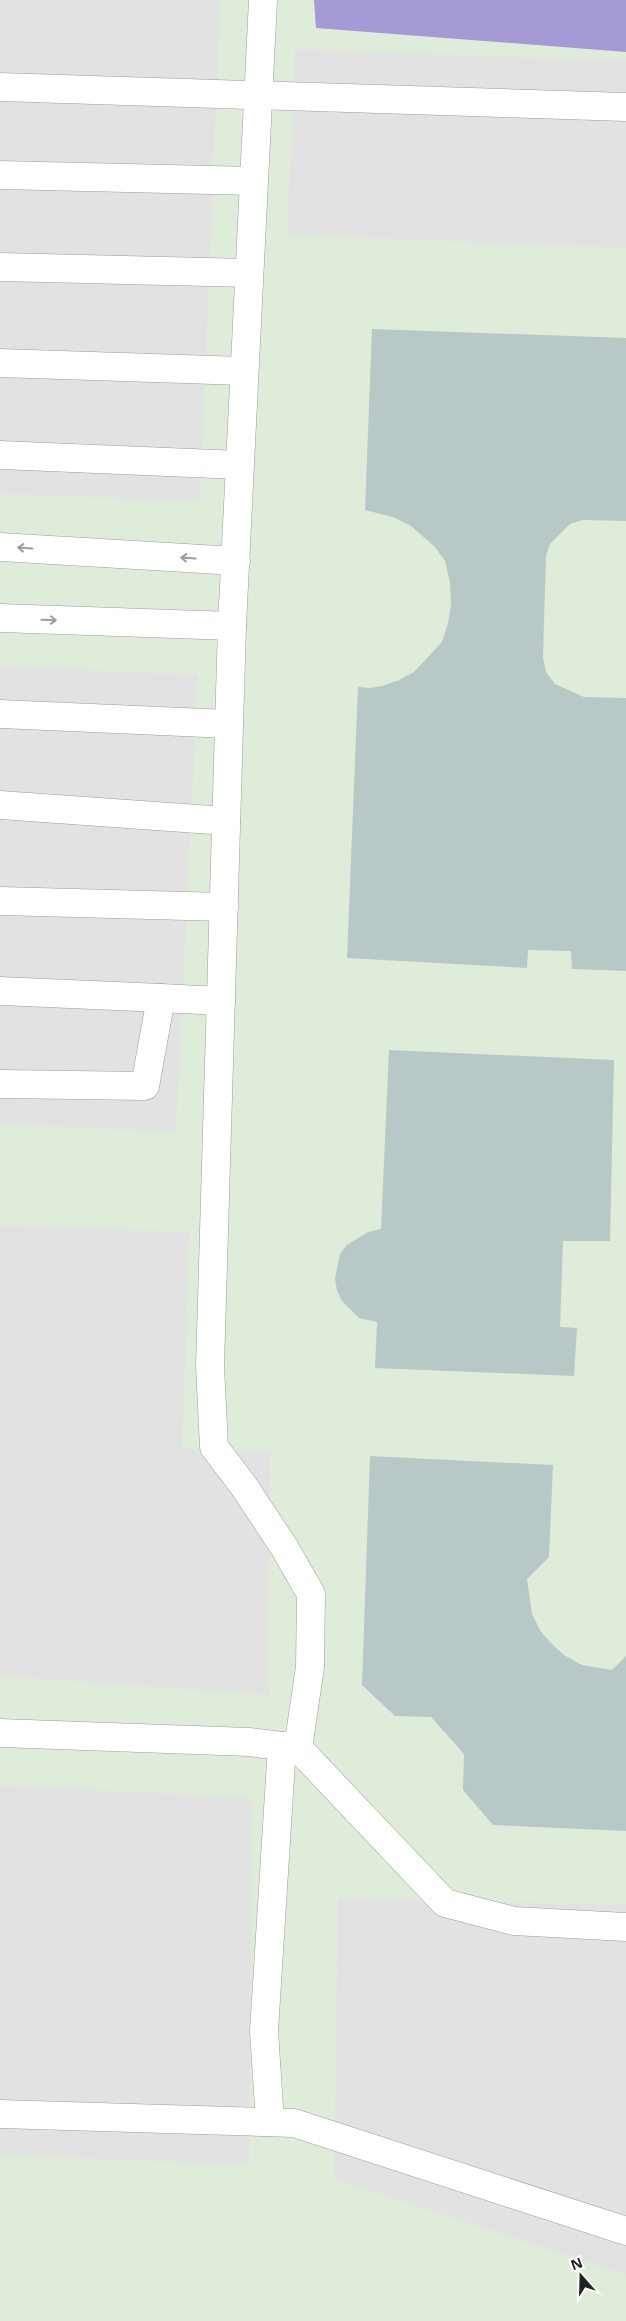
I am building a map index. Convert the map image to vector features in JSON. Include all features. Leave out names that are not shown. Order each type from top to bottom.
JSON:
[{"type":"lane","points":[[263,0],[232,626],[210,1366],[214,1446],[243,1484],[312,1594],[310,1667],[290,1747],[264,2031],[270,2122]]},
{"type":"lane","points":[[0,87],[626,107]]},
{"type":"lane","points":[[0,175],[253,181]]},
{"type":"lane","points":[[0,267],[249,273]]},
{"type":"lane","points":[[0,363],[244,371]]},
{"type":"lane","points":[[0,455],[239,465]]},
{"type":"lane","points":[[0,546],[236,561]]},
{"type":"lane","points":[[0,618],[232,626]]},
{"type":"lane","points":[[0,714],[229,724]]},
{"type":"lane","points":[[0,805],[226,821]]},
{"type":"lane","points":[[0,901],[224,907]]},
{"type":"lane","points":[[0,991],[221,1001]]},
{"type":"lane","points":[[0,1084],[146,1086],[161,998]]},
{"type":"lane","points":[[0,1733],[250,1742],[290,1747],[445,1903],[514,1921],[626,1927]]},
{"type":"lane","points":[[0,2114],[294,2123],[626,2231]]},
{"type":"shaded area","points":[[0,0],[626,0],[626,2321],[0,2321]]},
{"type":"shaded area","points":[[0,0],[220,0],[200,501],[0,494]]},
{"type":"shaded area","points":[[314,0],[626,0],[626,52],[316,28]]},
{"type":"shaded area","points":[[295,49],[626,61],[626,248],[287,235]]},
{"type":"shaded area","points":[[0,666],[198,675],[176,1132],[0,1124]]},
{"type":"shaded area","points":[[0,1225],[190,1232],[182,1448],[270,1452],[269,1695],[0,1676]]},
{"type":"shaded area","points":[[0,1785],[252,1798],[249,2165],[0,2155]]},
{"type":"shaded area","points":[[338,1898],[626,1905],[626,2275],[334,2179]]},
{"type":"building","points":[[372,329],[626,338],[626,521],[583,520],[570,524],[550,544],[546,556],[543,657],[546,672],[555,684],[584,697],[626,698],[626,971],[572,969],[571,951],[528,950],[527,968],[347,958],[358,687],[382,686],[414,672],[442,642],[451,605],[450,582],[445,561],[435,547],[411,526],[393,517],[365,510]]},
{"type":"building","points":[[389,1050],[614,1060],[610,1241],[563,1241],[560,1327],[577,1328],[574,1376],[375,1368],[377,1322],[359,1318],[342,1301],[337,1291],[335,1278],[340,1254],[347,1245],[368,1232],[381,1229]]},
{"type":"building","points":[[370,1456],[553,1465],[549,1557],[527,1579],[532,1614],[541,1632],[552,1644],[564,1655],[582,1665],[612,1670],[626,1656],[626,1831],[493,1825],[463,1790],[464,1754],[431,1717],[395,1716],[362,1685]]}]
